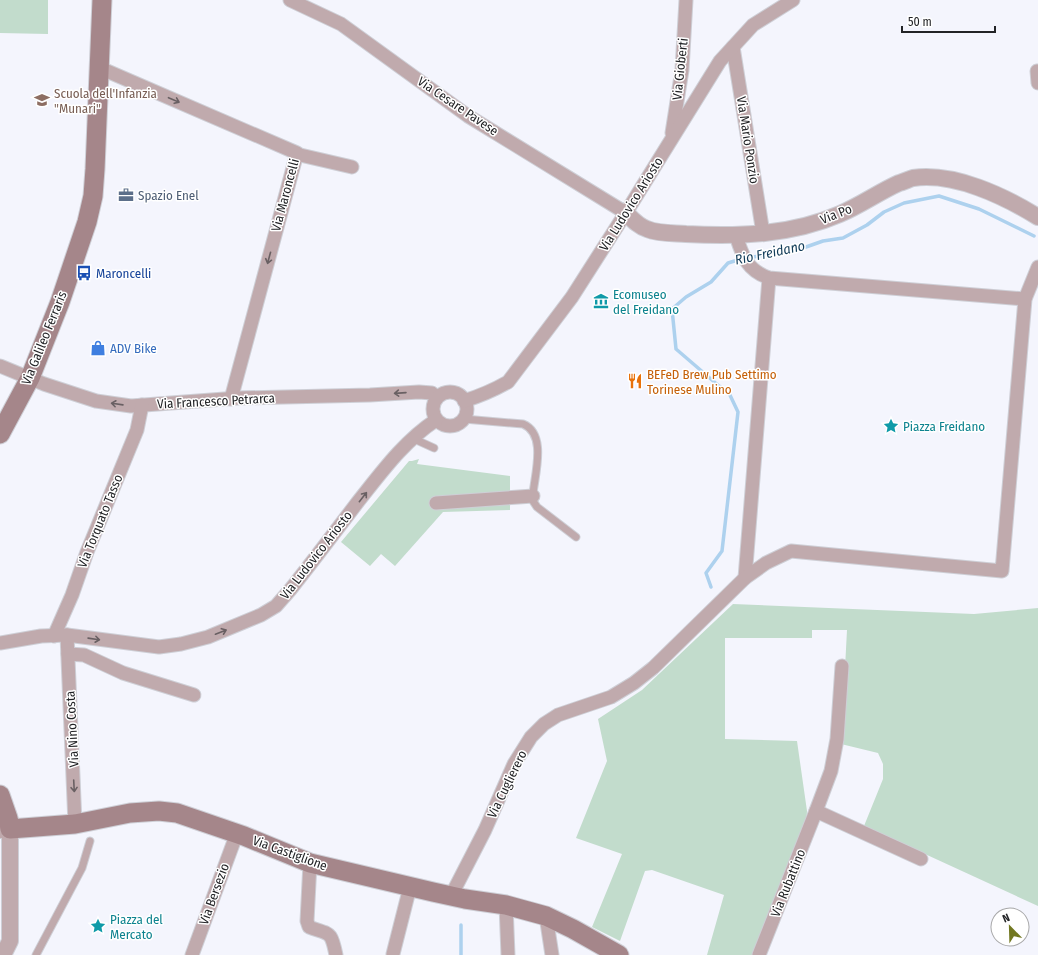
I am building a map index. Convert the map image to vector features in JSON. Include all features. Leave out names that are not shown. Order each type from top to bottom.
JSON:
[{"type":"main road","name":"Via Galileo Ferraris","points":[[0,434],[30,378],[60,302],[87,222],[95,169],[102,0]]},
{"type":"main road","points":[[0,795],[8,818],[5,830]]},
{"type":"main road","name":"Via Castiglione","points":[[5,830],[75,824],[130,813],[159,811],[176,813],[237,833],[310,863],[451,896],[506,905],[546,916],[573,928],[619,955]]},
{"type":"street","name":"Via Cesare Pavese","points":[[290,0],[341,24],[468,116],[626,213]]},
{"type":"street","name":"Via Gioberti","points":[[672,138],[682,70],[686,0]]},
{"type":"street","name":"Via Ludovico Ariosto","points":[[464,401],[495,390],[508,382],[572,296],[626,213],[720,61],[753,25],[793,0]]},
{"type":"street","name":"Via Mario Ponzio","points":[[733,47],[763,233]]},
{"type":"street","name":"Via Maroncelli","points":[[100,68],[297,153],[231,399]]},
{"type":"street","points":[[296,154],[352,167]]},
{"type":"street","name":"Via Po","points":[[626,213],[638,225],[648,230],[665,233],[736,236],[763,233],[798,228],[842,214],[884,190],[912,178],[934,177],[958,180],[982,189],[1024,208],[1038,217]]},
{"type":"street","points":[[736,236],[745,259],[750,267],[769,278],[1025,299],[1038,267]]},
{"type":"street","points":[[745,578],[769,278]]},
{"type":"street","name":"Via Cuglierero","points":[[451,896],[485,830],[514,764],[532,737],[544,724],[558,715],[611,697],[634,683],[653,668],[745,578],[766,563],[791,551],[1002,571],[1025,299]]},
{"type":"street","name":"Via Francesco Petrarca","points":[[0,366],[96,401],[131,406],[231,399],[419,392],[432,393],[437,398]]},
{"type":"street","points":[[448,392],[454,393],[460,396],[464,401],[466,413],[464,419],[459,423],[453,426],[447,426],[436,420],[433,408],[434,402],[442,394],[448,392]]},
{"type":"street","name":"Via Torquato Tasso","points":[[54,636],[72,595],[87,552],[137,430],[142,405]]},
{"type":"street","name":"Via Ludovico Ariosto","points":[[0,643],[41,636],[67,635],[159,647],[181,644],[208,637],[261,615],[276,606],[290,590],[385,467],[412,438],[436,420]]},
{"type":"street","points":[[436,503],[533,496]]},
{"type":"street","name":"Via Nino Costa","points":[[67,635],[75,824]]},
{"type":"street","points":[[68,654],[84,655],[123,673],[194,695]]},
{"type":"street","name":"Via Rubattino","points":[[758,955],[831,771],[837,738],[842,666]]},
{"type":"street","points":[[816,811],[921,859]]},
{"type":"street","points":[[3,955],[10,941],[5,830]]},
{"type":"street","name":"Via Bersezio","points":[[192,955],[237,833]]},
{"type":"street","points":[[310,863],[307,921],[309,927],[326,932],[333,939],[336,955]]},
{"type":"street","points":[[393,954],[410,887]]},
{"type":"street","points":[[506,905],[508,955]]},
{"type":"street","points":[[546,916],[552,955]]},
{"type":"lane","points":[[464,419],[523,424],[530,427],[534,433],[538,445],[533,501],[537,507],[576,537]]},
{"type":"lane","points":[[412,438],[434,448]]},
{"type":"lane","points":[[36,955],[82,868],[90,841]]},
{"type":"green space","points":[[0,0],[48,0],[48,34],[0,33]]},
{"type":"green space","points":[[419,459],[417,464],[510,476],[510,510],[443,512],[395,566],[381,554],[370,566],[341,542],[409,461]]},
{"type":"green space","points":[[733,604],[974,614],[1038,608],[1038,906],[864,826],[883,779],[883,764],[878,753],[841,744],[847,630],[812,630],[812,638],[725,638],[725,739],[797,741],[807,811],[806,826],[752,955],[707,955],[724,895],[652,870],[645,871],[620,941],[592,927],[622,854],[576,838],[607,761],[598,719],[642,690]]},
{"type":"waterway","name":"Rio Freidano","points":[[748,258],[843,238],[867,225],[884,212],[904,203],[939,196],[979,209],[1034,236]]},
{"type":"waterway","name":"Rio Freidano","points":[[711,587],[706,573],[722,551],[738,412],[729,393],[676,349],[672,309],[686,297],[711,282],[728,263],[741,259]]},
{"type":"waterway","points":[[461,925],[461,955]]},
{"type":"place","name":"Scuola dell'Infanzia \"Munari\"","points":[[42,100]]},
{"type":"place","name":"Spazio Enel","points":[[126,195]]},
{"type":"place","name":"Maroncelli","points":[[84,273]]},
{"type":"place","name":"Ecomuseo del Freidano","points":[[601,301]]},
{"type":"place","name":"ADV Bike","points":[[98,348]]},
{"type":"place","name":"BEFeD Brew Pub Settimo Torinese Mulino","points":[[635,381]]},
{"type":"place","name":"Piazza Freidano","points":[[891,426]]},
{"type":"place","name":"Piazza del Mercato","points":[[98,926]]}]
